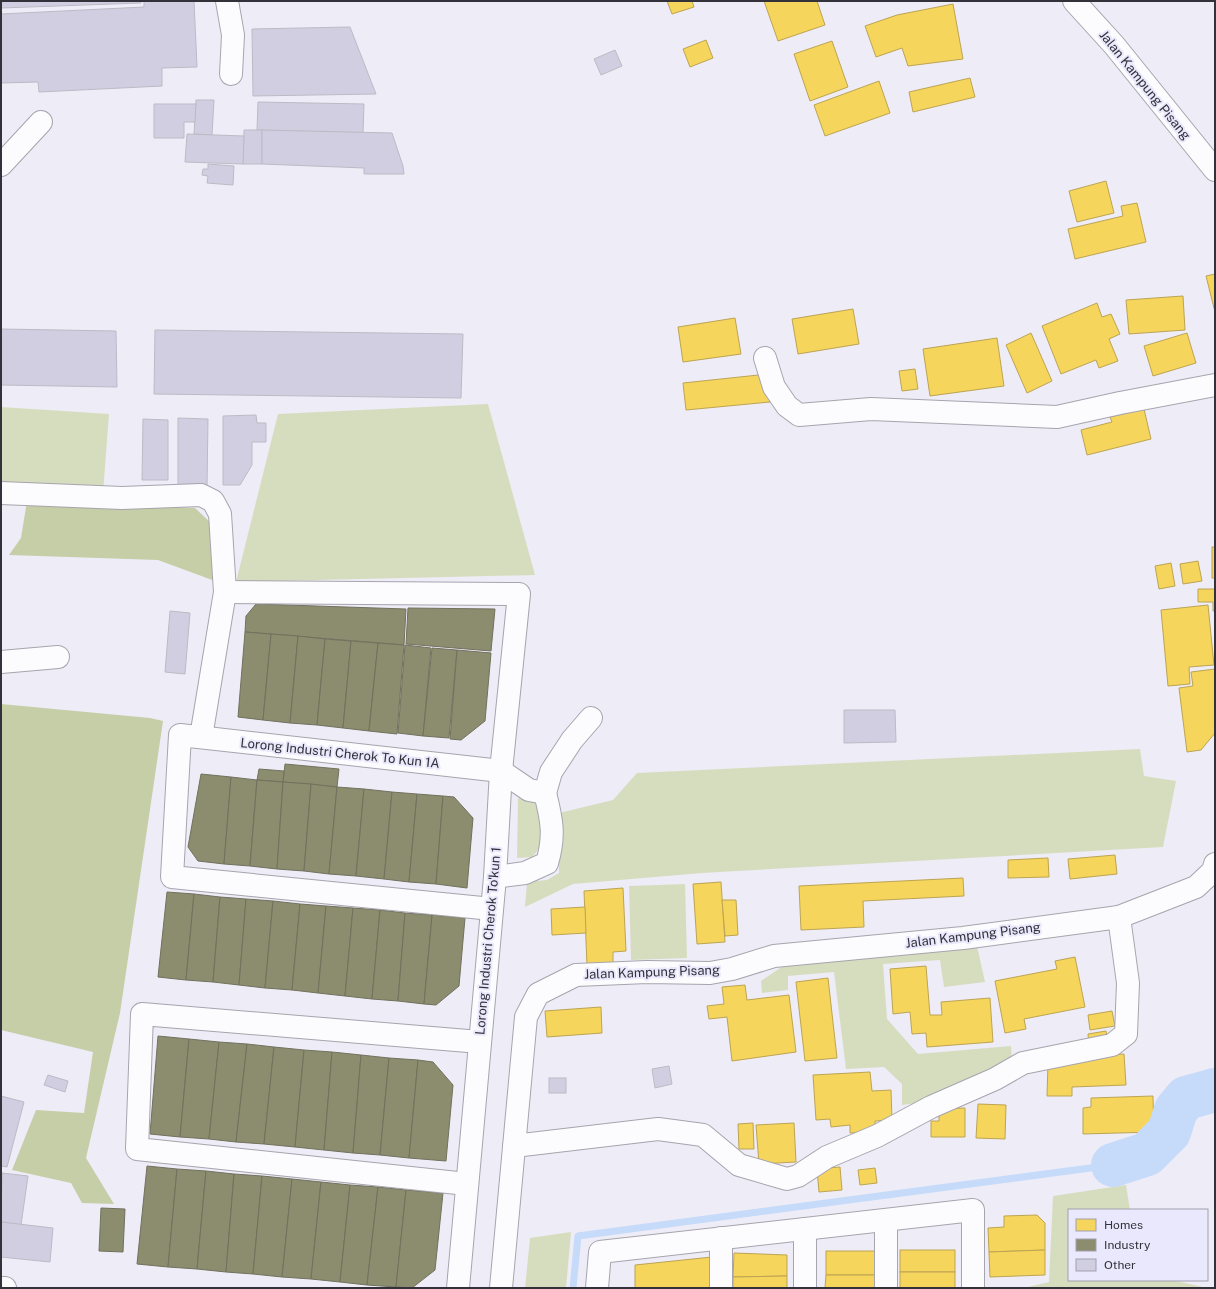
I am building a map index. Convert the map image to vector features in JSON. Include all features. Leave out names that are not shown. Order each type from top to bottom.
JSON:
[{"type":"street","points":[[226,1],[233,35],[231,74]]},
{"type":"street","name":"Jalan Kampung Pisang","points":[[1074,1],[1114,45],[1215,170]]},
{"type":"street","points":[[1,165],[41,122]]},
{"type":"street","points":[[765,358],[774,387],[787,406],[799,415],[871,409],[1057,417],[1120,403],[1215,385]]},
{"type":"street","points":[[1,493],[122,498],[201,495],[213,501],[220,514],[225,592],[190,736],[172,877],[492,909]]},
{"type":"street","name":"Lorong Industri Cherok To'kun 1","points":[[225,592],[519,594],[501,771],[492,909],[458,1288]]},
{"type":"street","points":[[1,662],[58,657]]},
{"type":"street","points":[[494,877],[525,873],[547,863],[552,846],[552,831],[551,817],[545,794],[551,772],[572,740],[592,718]]},
{"type":"street","name":"Lorong Industri Cherok To Kun 1A","points":[[190,736],[501,771]]},
{"type":"street","points":[[501,771],[529,790],[545,794]]},
{"type":"street","name":"Jalan Kampung Pisang","points":[[501,1288],[526,1017],[538,994],[576,975],[647,972],[710,973],[732,969],[774,956],[963,938],[1119,917],[1196,887],[1213,871],[1215,864]]},
{"type":"street","points":[[514,1146],[658,1129],[703,1134],[739,1165],[787,1179],[798,1176],[827,1157],[877,1136],[931,1107],[995,1079],[1023,1063],[1112,1045],[1126,1034],[1128,982],[1119,917]]},
{"type":"street","points":[[467,1184],[137,1149],[142,1014],[480,1042]]},
{"type":"street","points":[[597,1288],[600,1252],[973,1210],[973,1288]]},
{"type":"street","points":[[886,1220],[886,1288]]},
{"type":"street","points":[[805,1229],[805,1288]]},
{"type":"street","points":[[721,1238],[721,1288]]},
{"type":"green space","points":[[488,404],[535,575],[236,582],[278,414]]},
{"type":"green space","points":[[1,407],[109,414],[103,493],[1,487]]},
{"type":"green space","points":[[27,501],[195,508],[214,526],[215,581],[158,560],[9,555],[21,538]]},
{"type":"green space","points":[[1,704],[150,718],[163,721],[120,1013],[86,1158],[114,1204],[82,1203],[71,1183],[12,1170],[36,1110],[84,1113],[93,1052],[1,1030]]},
{"type":"green space","points":[[1140,749],[1144,776],[1176,781],[1163,847],[702,873],[573,884],[525,907],[527,882],[547,880],[559,873],[559,813],[613,800],[637,773]]},
{"type":"green space","points":[[518,798],[532,800],[542,812],[540,848],[532,857],[517,858]]},
{"type":"green space","points":[[685,884],[687,958],[631,960],[629,886]]},
{"type":"green space","points":[[977,946],[985,982],[944,987],[940,960],[883,964],[887,1019],[918,1054],[1011,1046],[1012,1061],[930,1101],[902,1105],[902,1084],[884,1067],[846,1069],[834,972],[788,976],[788,990],[762,993],[761,981],[786,964]]},
{"type":"green space","points":[[1126,1185],[1130,1209],[1068,1209],[1068,1281],[1176,1281],[1207,1288],[1024,1288],[1049,1282],[1053,1196]]},
{"type":"green space","points":[[571,1232],[566,1288],[525,1288],[530,1238]]},
{"type":"building: Homes","points":[[667,1],[692,1],[694,7],[672,14]]},
{"type":"building: Homes","points":[[764,1],[817,1],[825,25],[778,41]]},
{"type":"building: Homes","points":[[953,4],[963,59],[908,66],[902,48],[876,57],[865,26],[897,15]]},
{"type":"building: Homes","points":[[706,40],[713,58],[690,67],[683,49]]},
{"type":"building: Homes","points":[[832,41],[848,87],[810,101],[794,54]]},
{"type":"building: Homes","points":[[970,78],[975,97],[913,112],[909,92]]},
{"type":"building: Homes","points":[[879,81],[890,113],[825,136],[814,105]]},
{"type":"building: Homes","points":[[1106,181],[1114,213],[1077,222],[1069,191]]},
{"type":"building: Homes","points":[[1137,203],[1146,242],[1075,259],[1068,229],[1123,216],[1121,206]]},
{"type":"building: Homes","points":[[1215,274],[1215,312],[1206,276]]},
{"type":"building: Homes","points":[[1183,296],[1185,330],[1129,334],[1126,300]]},
{"type":"building: Homes","points":[[1097,303],[1102,317],[1111,314],[1120,334],[1109,339],[1118,361],[1099,368],[1096,360],[1061,374],[1042,326]]},
{"type":"building: Homes","points":[[853,309],[859,344],[798,354],[792,319]]},
{"type":"building: Homes","points":[[735,318],[741,354],[683,362],[678,327]]},
{"type":"building: Homes","points":[[1031,333],[1052,381],[1027,393],[1006,345]]},
{"type":"building: Homes","points":[[1187,333],[1196,363],[1153,376],[1144,346]]},
{"type":"building: Homes","points":[[997,338],[1004,386],[930,396],[923,349]]},
{"type":"building: Homes","points":[[915,369],[918,389],[902,391],[899,371]]},
{"type":"building: Homes","points":[[768,374],[770,402],[686,410],[683,383]]},
{"type":"building: Homes","points":[[1144,409],[1151,439],[1087,455],[1081,430],[1112,422],[1110,417]]},
{"type":"building: Homes","points":[[1212,547],[1215,547],[1215,578],[1212,578]]},
{"type":"building: Homes","points":[[1198,561],[1202,581],[1183,584],[1180,564]]},
{"type":"building: Homes","points":[[1171,563],[1175,586],[1159,589],[1155,566]]},
{"type":"building: Homes","points":[[1198,589],[1215,589],[1215,611],[1213,611],[1213,602],[1198,602]]},
{"type":"building: Homes","points":[[1208,605],[1214,665],[1189,667],[1190,684],[1168,686],[1161,610]]},
{"type":"building: Homes","points":[[1215,669],[1215,733],[1201,750],[1187,752],[1179,688],[1193,686],[1191,672]]},
{"type":"building: Homes","points":[[1115,855],[1117,874],[1070,879],[1068,859]]},
{"type":"building: Homes","points":[[1048,858],[1049,877],[1008,878],[1008,860]]},
{"type":"building: Homes","points":[[963,878],[964,896],[863,901],[864,927],[801,930],[799,886]]},
{"type":"building: Homes","points":[[721,882],[725,942],[697,944],[693,884]]},
{"type":"building: Homes","points":[[623,888],[626,951],[613,952],[613,964],[587,966],[584,891]]},
{"type":"building: Homes","points":[[722,900],[736,900],[738,935],[725,936]]},
{"type":"building: Homes","points":[[585,907],[586,933],[552,935],[551,909]]},
{"type":"building: Homes","points":[[1075,957],[1085,1007],[1024,1019],[1026,1029],[1005,1033],[995,981],[1057,969],[1055,961]]},
{"type":"building: Homes","points":[[926,966],[930,1015],[942,1015],[941,1002],[990,998],[993,1042],[927,1047],[926,1033],[912,1034],[910,1012],[893,1014],[890,969]]},
{"type":"building: Homes","points":[[828,978],[837,1058],[805,1061],[796,982]]},
{"type":"building: Homes","points":[[745,985],[747,1000],[789,995],[796,1052],[732,1061],[727,1017],[709,1019],[707,1006],[724,1004],[722,987]]},
{"type":"building: Homes","points":[[601,1007],[602,1033],[547,1037],[545,1011]]},
{"type":"building: Homes","points":[[1112,1011],[1115,1026],[1090,1030],[1088,1015]]},
{"type":"building: Homes","points":[[1106,1031],[1108,1042],[1089,1046],[1088,1034]]},
{"type":"building: Homes","points":[[1124,1054],[1126,1085],[1072,1087],[1072,1096],[1047,1096],[1048,1063],[1070,1057]]},
{"type":"building: Homes","points":[[870,1072],[872,1091],[891,1090],[892,1120],[875,1121],[876,1132],[850,1133],[850,1125],[831,1127],[830,1119],[816,1120],[813,1075]]},
{"type":"building: Homes","points":[[1153,1096],[1154,1132],[1083,1134],[1083,1108],[1091,1107],[1091,1098]]},
{"type":"building: Homes","points":[[978,1104],[1006,1105],[1005,1139],[976,1138]]},
{"type":"building: Homes","points":[[965,1108],[965,1137],[931,1137],[931,1121],[939,1121],[939,1109]]},
{"type":"building: Homes","points":[[753,1123],[754,1149],[739,1149],[738,1124]]},
{"type":"building: Homes","points":[[794,1123],[796,1162],[759,1164],[756,1125]]},
{"type":"building: Homes","points":[[840,1167],[842,1190],[819,1192],[817,1169]]},
{"type":"building: Homes","points":[[875,1168],[877,1183],[860,1185],[858,1170]]},
{"type":"building: Homes","points":[[1037,1215],[1045,1223],[1045,1250],[989,1252],[988,1228],[1004,1227],[1004,1216]]},
{"type":"building: Homes","points":[[900,1250],[955,1250],[955,1272],[900,1272]]},
{"type":"building: Homes","points":[[1045,1250],[1045,1275],[990,1277],[989,1252]]},
{"type":"building: Homes","points":[[826,1251],[877,1251],[877,1275],[826,1275]]},
{"type":"building: Homes","points":[[734,1253],[787,1255],[787,1276],[733,1277]]},
{"type":"building: Homes","points":[[712,1257],[712,1288],[635,1288],[635,1265]]},
{"type":"building: Homes","points":[[900,1272],[955,1272],[955,1288],[900,1288]]},
{"type":"building: Homes","points":[[826,1275],[877,1275],[877,1288],[825,1288]]},
{"type":"building: Homes","points":[[787,1276],[787,1288],[733,1288],[733,1277]]},
{"type":"building: Industry","points":[[256,604],[406,609],[404,645],[245,632],[246,616]]},
{"type":"building: Industry","points":[[408,608],[495,609],[491,651],[406,644]]},
{"type":"building: Industry","points":[[245,632],[271,634],[263,720],[238,717]]},
{"type":"building: Industry","points":[[271,634],[298,636],[290,723],[263,720]]},
{"type":"building: Industry","points":[[298,636],[325,639],[317,725],[290,723]]},
{"type":"building: Industry","points":[[325,639],[351,641],[343,728],[317,725]]},
{"type":"building: Industry","points":[[351,641],[378,643],[369,731],[343,728]]},
{"type":"building: Industry","points":[[378,643],[404,645],[397,734],[369,731]]},
{"type":"building: Industry","points":[[405,645],[431,648],[423,736],[398,733]]},
{"type":"building: Industry","points":[[432,648],[457,650],[449,738],[423,736]]},
{"type":"building: Industry","points":[[457,650],[491,653],[485,721],[461,740],[450,739]]},
{"type":"building: Industry","points":[[285,764],[339,769],[337,787],[283,782]]},
{"type":"building: Industry","points":[[259,769],[284,771],[283,782],[257,780]]},
{"type":"building: Industry","points":[[201,774],[231,777],[224,864],[198,861],[188,847]]},
{"type":"building: Industry","points":[[231,777],[257,780],[250,866],[224,864]]},
{"type":"building: Industry","points":[[257,780],[283,782],[277,869],[250,866]]},
{"type":"building: Industry","points":[[283,782],[311,784],[304,871],[277,869]]},
{"type":"building: Industry","points":[[311,784],[337,787],[329,874],[304,871]]},
{"type":"building: Industry","points":[[337,787],[364,789],[356,876],[329,874]]},
{"type":"building: Industry","points":[[364,789],[392,792],[384,879],[356,876]]},
{"type":"building: Industry","points":[[392,792],[417,794],[409,882],[384,879]]},
{"type":"building: Industry","points":[[417,794],[443,796],[436,884],[409,882]]},
{"type":"building: Industry","points":[[443,796],[454,797],[473,818],[467,888],[436,884]]},
{"type":"building: Industry","points":[[167,892],[194,894],[186,980],[158,977]]},
{"type":"building: Industry","points":[[194,894],[220,897],[213,982],[186,980]]},
{"type":"building: Industry","points":[[220,897],[246,899],[239,985],[213,982]]},
{"type":"building: Industry","points":[[246,899],[273,901],[265,988],[239,985]]},
{"type":"building: Industry","points":[[273,901],[300,904],[292,990],[265,988]]},
{"type":"building: Industry","points":[[300,904],[326,906],[318,993],[292,990]]},
{"type":"building: Industry","points":[[326,906],[353,908],[345,996],[318,993]]},
{"type":"building: Industry","points":[[353,908],[380,910],[372,999],[345,996]]},
{"type":"building: Industry","points":[[380,910],[405,913],[398,1001],[372,999]]},
{"type":"building: Industry","points":[[405,913],[432,915],[424,1004],[398,1001]]},
{"type":"building: Industry","points":[[432,915],[465,918],[459,986],[436,1005],[424,1004]]},
{"type":"building: Industry","points":[[158,1036],[189,1039],[180,1137],[150,1134]]},
{"type":"building: Industry","points":[[189,1039],[219,1042],[209,1139],[180,1137]]},
{"type":"building: Industry","points":[[219,1042],[247,1044],[236,1142],[209,1139]]},
{"type":"building: Industry","points":[[247,1044],[274,1047],[264,1144],[236,1142]]},
{"type":"building: Industry","points":[[274,1047],[304,1050],[295,1147],[264,1144]]},
{"type":"building: Industry","points":[[304,1050],[332,1052],[324,1150],[295,1147]]},
{"type":"building: Industry","points":[[332,1052],[361,1055],[353,1153],[324,1150]]},
{"type":"building: Industry","points":[[361,1055],[389,1058],[380,1155],[353,1153]]},
{"type":"building: Industry","points":[[389,1058],[418,1060],[409,1158],[380,1155]]},
{"type":"building: Industry","points":[[418,1060],[433,1062],[453,1085],[446,1161],[409,1158]]},
{"type":"building: Industry","points":[[147,1166],[177,1169],[168,1267],[137,1264]]},
{"type":"building: Industry","points":[[177,1169],[206,1171],[197,1269],[168,1267]]},
{"type":"building: Industry","points":[[206,1171],[234,1174],[226,1272],[197,1269]]},
{"type":"building: Industry","points":[[234,1174],[262,1176],[253,1274],[226,1272]]},
{"type":"building: Industry","points":[[262,1176],[292,1179],[282,1277],[253,1274]]},
{"type":"building: Industry","points":[[292,1179],[321,1182],[311,1279],[282,1277]]},
{"type":"building: Industry","points":[[321,1182],[350,1185],[340,1282],[311,1279]]},
{"type":"building: Industry","points":[[350,1185],[378,1187],[367,1285],[340,1282]]},
{"type":"building: Industry","points":[[378,1187],[406,1190],[396,1287],[367,1285]]},
{"type":"building: Industry","points":[[406,1190],[443,1193],[435,1270],[412,1288],[396,1287]]},
{"type":"building: Industry","points":[[101,1208],[125,1209],[123,1252],[99,1251]]},
{"type":"building: Other","points":[[1,1],[141,1],[141,3],[1,8]]},
{"type":"building: Other","points":[[144,1],[194,1],[197,67],[162,68],[162,86],[39,92],[38,82],[1,83],[1,14],[144,7]]},
{"type":"building: Other","points":[[350,27],[376,94],[253,96],[252,29]]},
{"type":"building: Other","points":[[615,50],[622,66],[601,75],[594,59]]},
{"type":"building: Other","points":[[196,100],[214,100],[212,135],[194,134]]},
{"type":"building: Other","points":[[258,102],[364,104],[363,133],[257,130]]},
{"type":"building: Other","points":[[154,104],[196,104],[195,122],[184,122],[184,138],[154,138]]},
{"type":"building: Other","points":[[244,130],[262,130],[262,164],[243,164]]},
{"type":"building: Other","points":[[262,130],[392,133],[403,166],[404,174],[364,174],[364,168],[262,164]]},
{"type":"building: Other","points":[[187,134],[244,136],[243,164],[185,162]]},
{"type":"building: Other","points":[[208,164],[234,166],[233,185],[207,183],[208,176],[202,175],[203,169],[208,169]]},
{"type":"building: Other","points":[[1,329],[116,331],[117,387],[1,385]]},
{"type":"building: Other","points":[[155,330],[463,334],[461,398],[154,394]]},
{"type":"building: Other","points":[[256,415],[257,423],[266,423],[266,442],[252,442],[252,465],[240,485],[223,485],[223,416]]},
{"type":"building: Other","points":[[178,418],[208,419],[207,486],[178,486]]},
{"type":"building: Other","points":[[143,419],[168,420],[168,480],[142,480]]},
{"type":"building: Other","points":[[170,611],[190,613],[185,674],[165,672]]},
{"type":"building: Other","points":[[844,710],[895,710],[896,742],[844,743]]},
{"type":"building: Other","points":[[669,1066],[672,1084],[655,1088],[652,1069]]},
{"type":"building: Other","points":[[48,1075],[68,1081],[65,1092],[44,1085]]},
{"type":"building: Other","points":[[549,1078],[566,1078],[566,1093],[549,1093]]},
{"type":"building: Other","points":[[1,1096],[24,1102],[7,1167],[1,1166]]},
{"type":"building: Other","points":[[2,1173],[28,1176],[21,1225],[1,1222]]},
{"type":"building: Other","points":[[1,1222],[53,1228],[50,1262],[1,1257]]},
{"type":"waterway","points":[[1113,1165],[1147,1154],[1169,1132],[1176,1110],[1186,1098],[1215,1090]]},
{"type":"waterway","points":[[573,1288],[578,1236],[1113,1165]]}]
